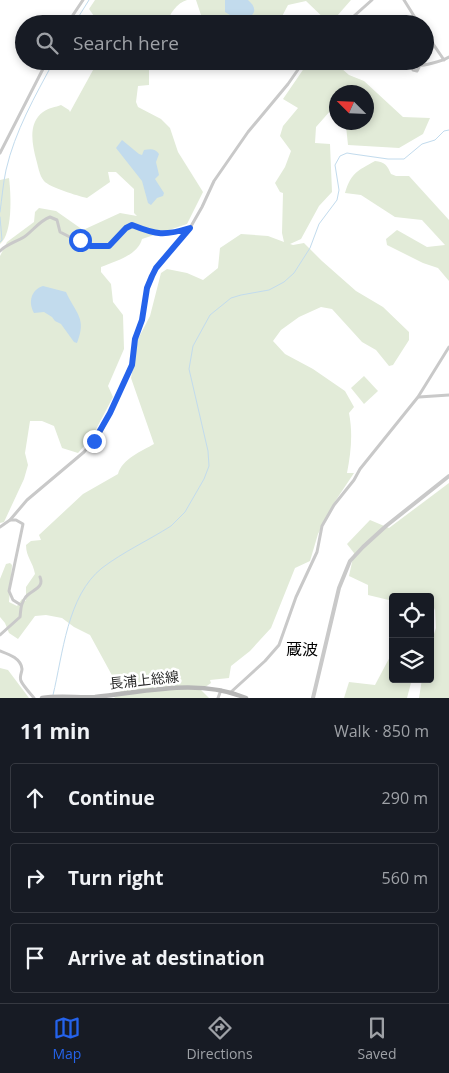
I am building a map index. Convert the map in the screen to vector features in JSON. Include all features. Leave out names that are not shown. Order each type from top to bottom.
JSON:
[{"type":"main road","name":"長浦上総線","points":[[42,698],[93,697],[187,687],[221,690],[246,698]]},
{"type":"street","points":[[73,15],[83,0]]},
{"type":"street","points":[[354,15],[372,0]]},
{"type":"street","points":[[404,0],[413,15]]},
{"type":"street","points":[[434,45],[444,60]]},
{"type":"street","points":[[434,62],[440,62],[449,57]]},
{"type":"street","points":[[0,154],[42,70]]},
{"type":"street","points":[[0,527],[10,520],[27,500],[84,452],[101,432],[132,365],[135,339],[142,320],[147,288],[156,268],[190,228],[202,208],[214,181],[244,138],[298,70]]},
{"type":"street","points":[[0,251],[10,243],[26,236],[40,222],[50,217],[57,220],[60,232],[88,245],[104,247],[109,246],[126,228],[132,225],[157,233],[174,233],[190,228]]},
{"type":"street","points":[[231,692],[254,672],[278,644],[296,597],[317,552],[322,526],[360,468],[418,397],[449,347]]},
{"type":"street","points":[[418,397],[449,395]]},
{"type":"street","points":[[313,698],[339,588],[350,560],[386,526],[449,476]]},
{"type":"street","points":[[10,520],[16,520],[23,524],[9,591],[13,600],[21,605]]},
{"type":"street","points":[[0,635],[20,617],[21,605],[27,594],[40,586],[42,582],[40,577]]},
{"type":"street","points":[[0,651],[18,660],[22,669],[21,682],[34,698]]},
{"type":"street","points":[[218,698],[221,690]]},
{"type":"green space","points":[[95,0],[187,0],[174,9],[171,15],[93,15],[89,9]]},
{"type":"green space","points":[[196,0],[351,0],[338,15],[321,15],[306,1],[288,5],[283,15],[201,15]]},
{"type":"green space","points":[[93,70],[149,70],[149,85],[138,86],[136,102],[138,107],[161,119],[170,128],[178,152],[203,192],[187,224],[142,239],[140,245],[131,253],[120,260],[101,267],[101,272],[111,284],[113,302],[123,315],[124,349],[108,386],[113,397],[92,437],[78,453],[62,448],[54,426],[42,421],[30,421],[25,453],[28,465],[24,479],[4,522],[0,523],[0,256],[7,242],[34,222],[35,212],[39,208],[56,211],[83,230],[120,213],[137,216],[134,213],[134,189],[116,172],[108,172],[110,182],[87,198],[64,191],[44,181],[33,146],[33,127],[38,117],[47,110],[61,105],[70,112]]},
{"type":"green space","points":[[303,70],[343,70],[368,85],[329,85],[329,112],[316,127],[315,143],[330,144],[332,192],[319,206],[301,239],[290,244],[304,243],[356,291],[383,307],[409,332],[409,340],[393,365],[389,366],[376,350],[362,342],[332,309],[321,307],[299,317],[281,330],[273,341],[285,354],[313,369],[345,391],[354,407],[349,413],[351,443],[347,473],[354,473],[334,503],[318,534],[310,561],[295,568],[271,628],[250,651],[231,666],[229,678],[210,680],[211,683],[201,690],[209,698],[114,698],[122,690],[120,690],[90,635],[62,618],[46,615],[35,616],[18,639],[9,633],[0,617],[0,579],[6,564],[10,563],[12,565],[9,602],[17,606],[22,599],[26,601],[26,587],[35,574],[26,545],[31,541],[41,540],[39,535],[83,494],[118,474],[128,460],[154,444],[131,378],[138,339],[150,316],[161,273],[167,269],[187,273],[203,280],[218,268],[220,248],[241,234],[268,236],[284,242],[282,233],[283,193],[280,192],[275,183],[285,167],[291,151],[280,136],[283,126],[298,108],[283,99]]},
{"type":"green space","points":[[374,90],[403,117],[430,118],[423,134],[399,148],[348,145],[346,130],[374,130]]},
{"type":"green space","points":[[375,161],[385,164],[391,174],[409,176],[449,220],[449,281],[438,268],[423,263],[387,245],[386,239],[397,230],[427,247],[445,245],[422,220],[395,217],[361,195],[345,193],[352,177]]},
{"type":"green space","points":[[9,178],[9,223],[4,239],[0,244],[0,180]]},
{"type":"green space","points":[[364,376],[378,391],[364,404],[351,388]]},
{"type":"green space","points":[[449,483],[449,698],[419,698],[421,683],[434,683],[434,634],[436,628],[434,593],[389,593],[389,600],[368,595],[368,585],[349,576],[354,553],[347,544],[370,520],[389,528]]},
{"type":"green space","points":[[389,659],[389,683],[411,683],[407,698],[344,698],[349,682],[375,685]]},
{"type":"green space","points":[[0,668],[8,670],[29,698],[0,698]]},
{"type":"water","points":[[225,0],[248,0],[254,10],[252,15],[230,15],[225,12]]},
{"type":"water","points":[[122,140],[139,154],[142,155],[144,150],[150,149],[159,154],[156,162],[159,175],[155,179],[164,193],[163,196],[157,198],[151,205],[148,203],[142,181],[116,148]]},
{"type":"water","points":[[43,286],[66,292],[81,322],[77,343],[74,342],[61,324],[52,317],[44,312],[34,313],[31,305],[33,293]]},
{"type":"waterway","points":[[80,15],[89,0]]},
{"type":"waterway","points":[[0,212],[6,170],[15,141],[26,114],[49,70]]},
{"type":"waterway","points":[[53,695],[68,627],[81,594],[90,580],[110,562],[171,526],[185,512],[204,479],[209,466],[208,451],[189,369],[193,346],[210,315],[231,298],[269,290],[284,282],[294,273],[310,248],[319,224],[337,200],[339,190],[335,165],[340,156],[347,153],[388,159],[404,159],[422,144],[435,140],[444,131],[449,130]]},
{"type":"waterway","points":[[0,217],[2,240],[0,242]]},
{"type":"district","name":"蔵波","points":[[302,649]]},
{"type":"route","points":[[80,240],[91,246],[98,245],[104,247],[109,246],[128,226],[132,225],[150,232],[168,234],[190,228],[156,268],[152,276],[147,288],[142,320],[135,339],[132,365],[101,432],[94,441]]}]
